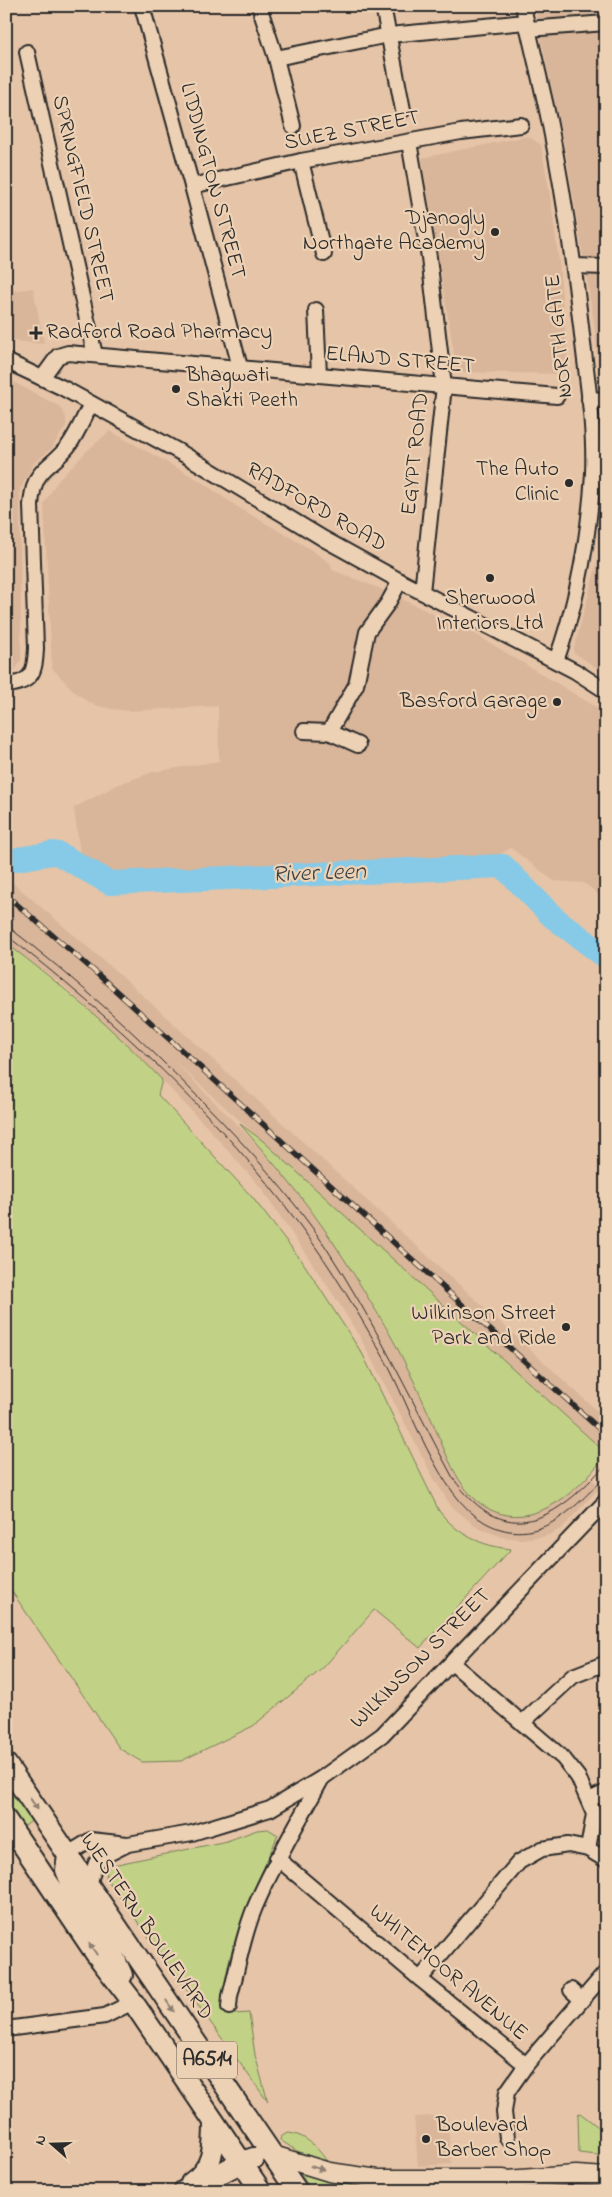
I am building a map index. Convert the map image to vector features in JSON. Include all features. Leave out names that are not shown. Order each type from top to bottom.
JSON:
[{"type":"highway","name":"WESTERN BOULEVARD","points":[[6,1764],[297,2191]]},
{"type":"highway","name":"A6514","points":[[6,1820],[96,1954],[133,2002],[261,2191]]},
{"type":"highway","points":[[68,1854],[66,1870],[73,1888],[109,1946],[133,2002]]},
{"type":"highway","points":[[179,2191],[194,2182],[210,2165],[214,2148],[214,2122]]},
{"type":"highway","points":[[184,2191],[200,2186],[241,2162],[270,2154]]},
{"type":"main road","points":[[270,2154],[329,2172],[378,2179],[504,2180]]},
{"type":"main road","points":[[378,2191],[576,2175],[606,2177]]},
{"type":"street","name":"LIDDINGTON STREET","points":[[142,6],[240,367]]},
{"type":"street","points":[[259,6],[276,58],[293,126]]},
{"type":"street","points":[[383,6],[403,110]]},
{"type":"street","name":"NORTH GATE","points":[[523,6],[549,121],[574,266],[589,399],[593,472],[585,552],[572,615],[556,661]]},
{"type":"street","points":[[276,58],[389,35],[527,26],[606,24]]},
{"type":"street","name":"SPRINGFIELD STREET","points":[[27,52],[95,355]]},
{"type":"street","name":"SUEZ STREET","points":[[192,186],[301,161],[461,132],[521,125]]},
{"type":"street","name":"EGYPT ROAD","points":[[409,142],[429,257],[444,386],[422,592]]},
{"type":"street","points":[[301,161],[324,254]]},
{"type":"street","points":[[574,266],[606,267]]},
{"type":"street","points":[[316,310],[319,375]]},
{"type":"street","name":"ELAND STREET","points":[[42,378],[58,356],[68,353],[557,396]]},
{"type":"street","name":"RADFORD ROAD","points":[[6,361],[42,378],[185,455],[324,539],[556,661],[606,691]]},
{"type":"street","points":[[589,399],[606,400]]},
{"type":"street","points":[[6,685],[20,684],[35,669],[32,488],[41,472],[70,443],[91,404]]},
{"type":"street","points":[[329,732],[356,686],[366,632],[388,603],[400,580]]},
{"type":"street","points":[[304,731],[329,732],[358,745]]},
{"type":"street","name":"WILKINSON STREET","points":[[68,1854],[91,1840],[128,1844],[192,1833],[270,1809],[322,1778],[382,1735],[606,1501]]},
{"type":"street","points":[[452,1663],[563,1758],[578,1777],[594,1814],[588,1849]]},
{"type":"street","points":[[522,1724],[572,1676],[606,1663]]},
{"type":"street","points":[[229,2007],[230,1996],[254,1910],[277,1858],[293,1833],[322,1778]]},
{"type":"street","points":[[589,1800],[606,1792]]},
{"type":"street","name":"WILKINSON STREET","points":[[89,1884],[96,1863],[102,1857],[128,1844]]},
{"type":"street","points":[[420,1979],[519,1862],[542,1849],[568,1845],[588,1849],[606,1860]]},
{"type":"street","name":"WHITEMOOR AVENUE","points":[[277,1858],[420,1979],[526,2065],[606,1972]]},
{"type":"street","points":[[570,1990],[582,2000]]},
{"type":"street","points":[[6,2028],[110,2014],[133,2002]]},
{"type":"street","points":[[507,2138],[504,2112],[507,2092],[526,2065]]},
{"type":"shaded area","points":[[534,6],[606,6],[606,391],[601,390],[594,323],[567,158]]},
{"type":"shaded area","name":"Djanogly Northgate Academy","points":[[528,136],[541,145],[551,201],[559,263],[569,374],[457,372],[422,158]]},
{"type":"shaded area","points":[[33,288],[44,344],[6,340],[6,292]]},
{"type":"shaded area","points":[[6,378],[60,407],[66,417],[66,426],[51,449],[34,463],[20,490],[21,660],[14,672],[6,672]]},
{"type":"shaded area","points":[[110,431],[197,479],[239,508],[310,549],[331,564],[332,570],[381,589],[475,634],[606,713],[606,900],[584,883],[554,881],[511,848],[495,857],[101,872],[81,861],[74,808],[119,784],[153,772],[219,761],[218,706],[128,711],[112,709],[87,701],[75,692],[52,668],[44,504],[57,482],[87,451]]},
{"type":"shaded area","points":[[598,560],[606,562],[606,674],[573,652]]},
{"type":"shaded area","points":[[6,877],[118,973],[606,1419],[606,1453],[172,1059],[258,1146],[288,1181],[338,1248],[401,1355],[442,1441],[453,1469],[463,1486],[481,1504],[502,1514],[577,1488],[588,1476],[600,1487],[561,1529],[546,1536],[522,1539],[502,1537],[477,1527],[451,1506],[433,1477],[362,1341],[339,1303],[261,1188],[210,1130],[131,1048],[63,985],[6,943],[6,915],[11,917],[6,913]]},
{"type":"shaded area","points":[[447,2115],[451,2164],[418,2166],[414,2117]]},
{"type":"green space","points":[[6,943],[87,1008],[162,1080],[158,1095],[252,1197],[302,1261],[363,1355],[439,1511],[454,1527],[471,1538],[490,1545],[511,1549],[420,1648],[374,1610],[323,1668],[253,1726],[181,1761],[142,1762],[120,1749],[6,1583]]},
{"type":"green space","points":[[239,1123],[263,1141],[606,1453],[599,1464],[579,1485],[554,1504],[526,1515],[496,1512],[481,1504],[471,1495],[449,1461],[395,1344],[353,1273],[300,1196]]},
{"type":"green space","points":[[6,1782],[33,1820],[22,1828],[6,1805]]},
{"type":"green space","points":[[268,1829],[278,1835],[242,1918],[229,1961],[224,1988],[234,2014],[249,2013],[255,2055],[268,2102],[106,1878],[108,1866],[227,1841],[257,1830]]},
{"type":"green space","points":[[580,2113],[606,2133],[606,2156],[579,2153],[578,2114]]},
{"type":"green space","points":[[287,2133],[306,2139],[320,2152],[328,2163],[297,2151],[280,2140]]},
{"type":"green space","points":[[300,2173],[353,2184],[343,2191],[312,2191]]},
{"type":"waterway","name":"River Leen","points":[[6,861],[53,853],[59,854],[110,883],[503,866],[553,917],[606,957]]},
{"type":"tram line","points":[[6,925],[83,988],[156,1055],[236,1136],[283,1189],[312,1227],[343,1274],[376,1331],[453,1478],[473,1501],[492,1515],[512,1521],[531,1520],[550,1513],[568,1500],[606,1464]]},
{"type":"tram line","points":[[6,935],[86,1000],[164,1071],[236,1147],[270,1187],[323,1258],[344,1291],[384,1358],[439,1472],[453,1493],[469,1510],[486,1523],[504,1530],[522,1532],[538,1529],[553,1522],[581,1501],[606,1475]]},
{"type":"railway","points":[[6,895],[93,970],[606,1435]]},
{"type":"place","name":"Djanogly Northgate Academy","points":[[495,232]]},
{"type":"place","name":"Radford Road Pharmacy","points":[[36,333]]},
{"type":"place","name":"Bhagwati Shakti Peeth","points":[[176,389]]},
{"type":"place","name":"The Auto Clinic","points":[[569,483]]},
{"type":"place","name":"Sherwood Interiors Ltd","points":[[490,578]]},
{"type":"place","name":"Basford Garage","points":[[557,702]]},
{"type":"place","name":"Wilkinson Street Park and Ride","points":[[566,1327]]},
{"type":"place","name":"Boulevard Barber Shop","points":[[426,2139]]}]
